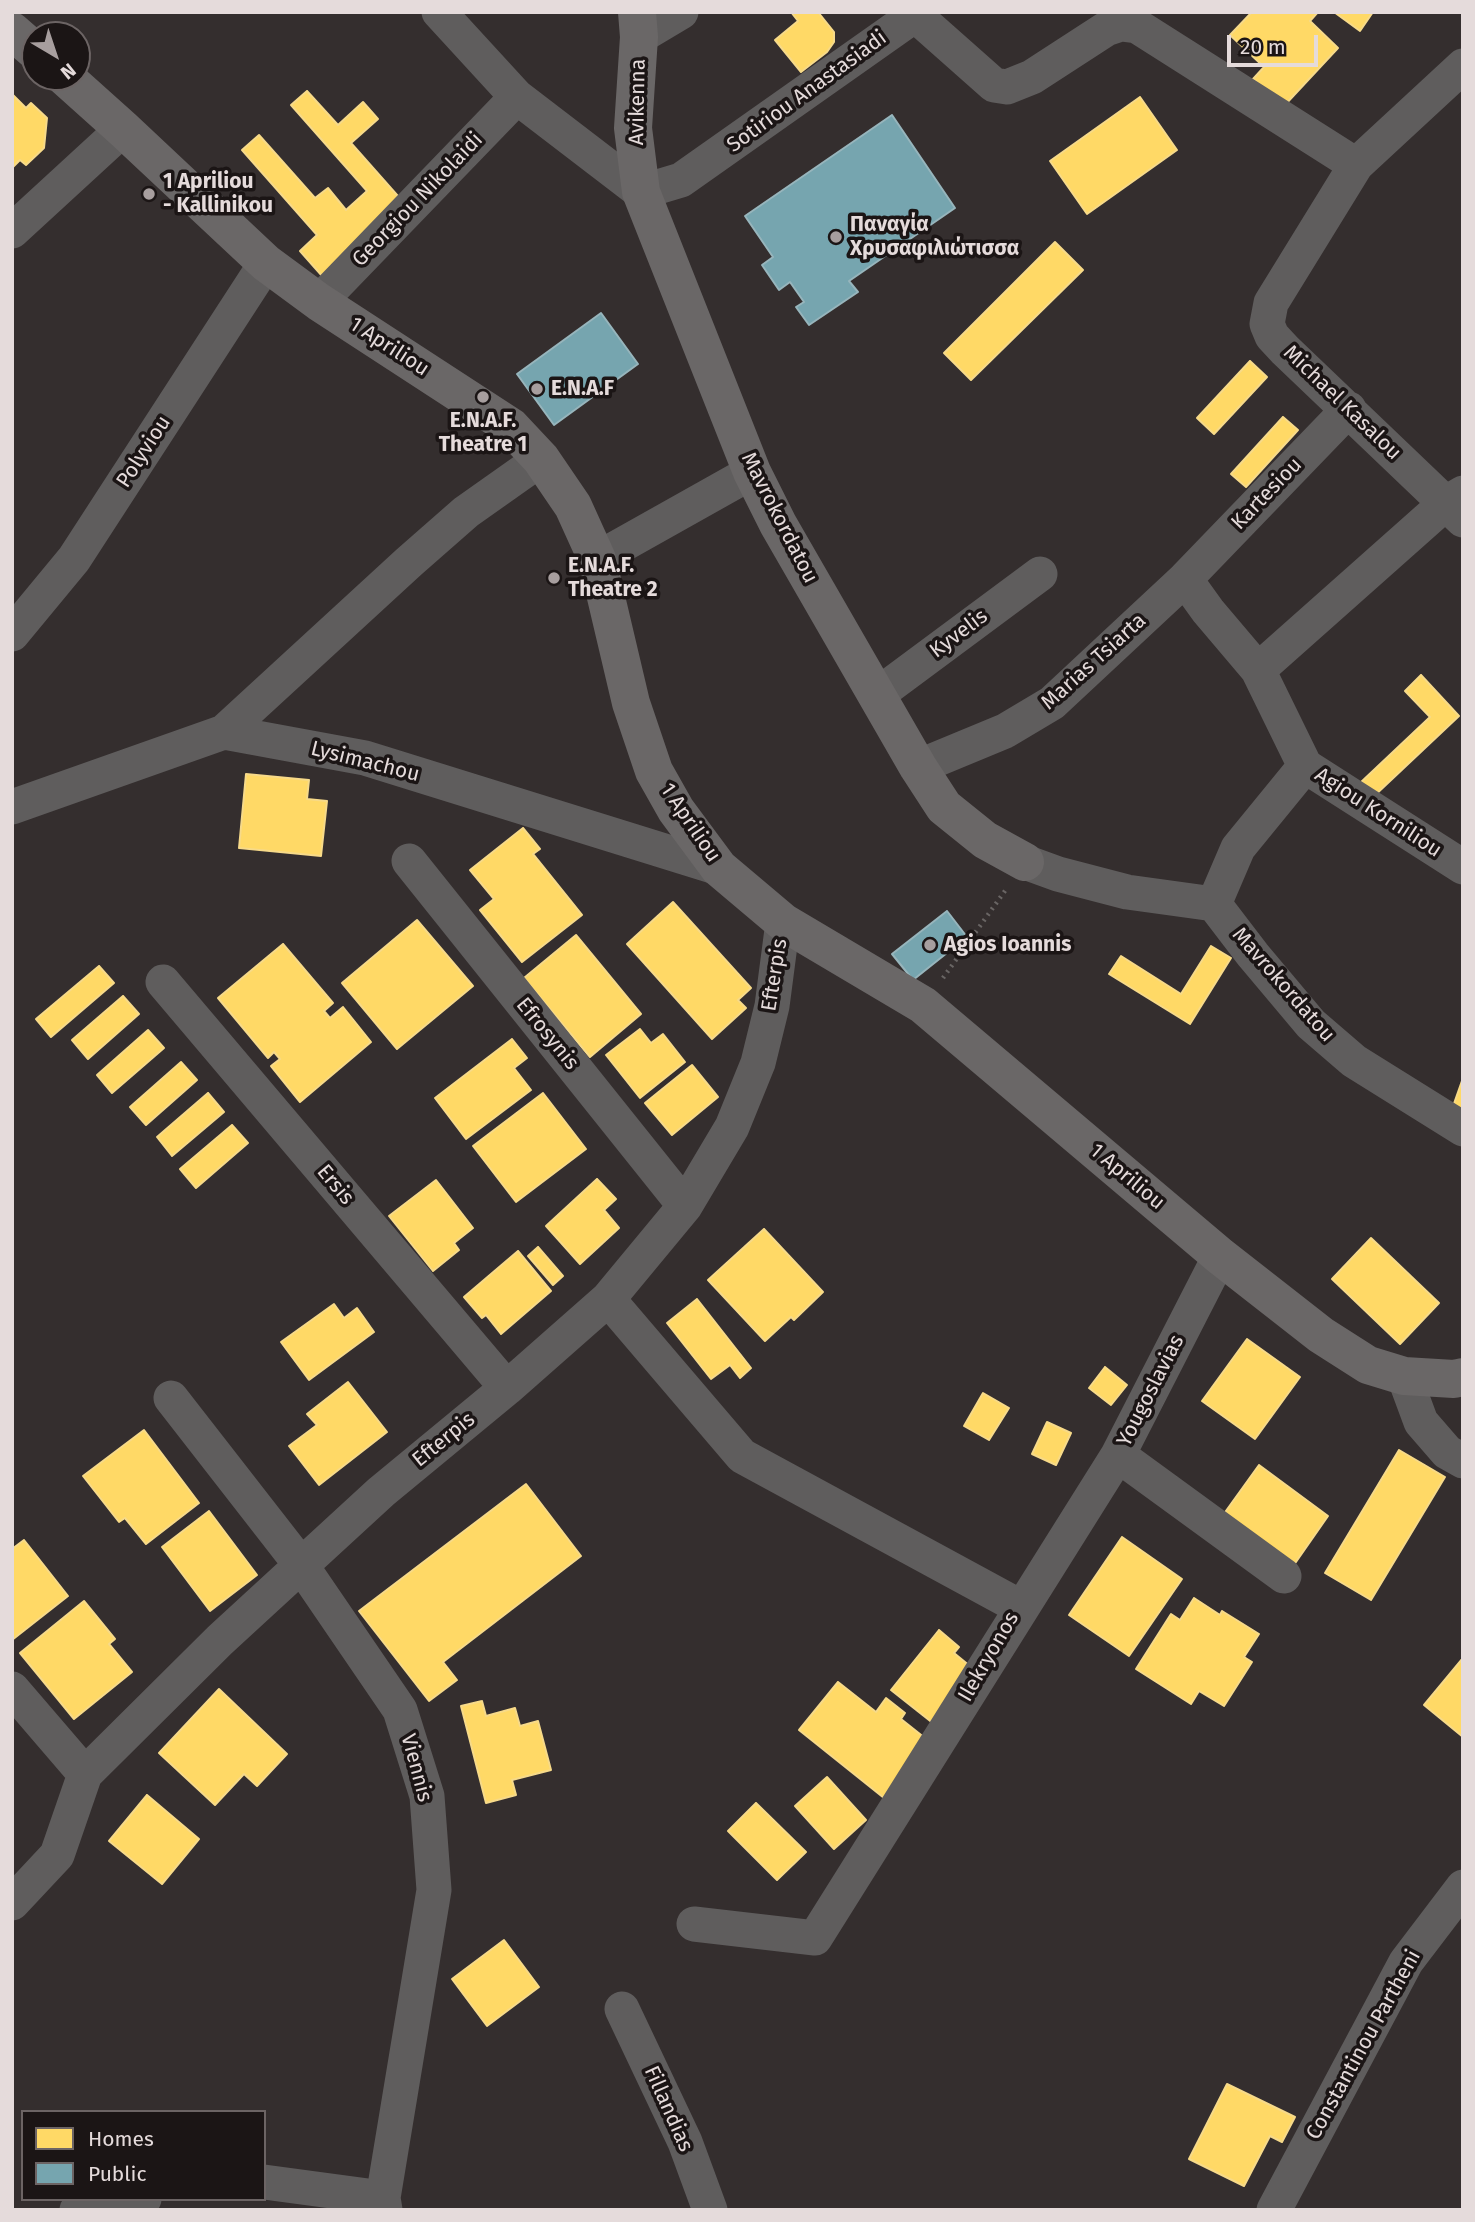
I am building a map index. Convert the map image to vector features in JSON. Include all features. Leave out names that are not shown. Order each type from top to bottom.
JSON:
[{"type":"main road","name":"Avikenna","points":[[638,25],[633,128],[641,192]]},
{"type":"main road","name":"1 Apriliou","points":[[81,91],[266,263],[319,302],[511,427],[541,459],[573,506],[597,559],[631,703],[654,771],[676,810],[719,868],[783,922],[923,1006],[1220,1256],[1321,1335],[1368,1365],[1404,1376],[1454,1379],[1463,1377]]},
{"type":"main road","name":"Mavrokordatou","points":[[641,192],[752,472],[778,524],[918,767],[944,807],[985,840],[1026,862]]},
{"type":"street","points":[[439,12],[517,97],[641,192]]},
{"type":"street","points":[[638,25],[681,12]]},
{"type":"street","name":"Sotiriou Anastasiadi","points":[[641,192],[681,180],[914,13],[995,85],[1007,87],[1032,77],[1106,29],[1121,24],[1137,26],[1356,164]]},
{"type":"street","points":[[1356,164],[1463,66]]},
{"type":"street","name":"Georgiou Nikolaidi","points":[[319,302],[517,97]]},
{"type":"street","points":[[12,231],[123,128]]},
{"type":"street","name":"Michael Kasalou","points":[[1356,164],[1271,303],[1267,324],[1272,336],[1279,343],[1457,505]]},
{"type":"street","name":"Polyviou","points":[[12,634],[74,559],[266,263]]},
{"type":"street","name":"Kartesiou","points":[[1185,579],[1349,409]]},
{"type":"street","points":[[224,732],[466,512],[541,459]]},
{"type":"street","points":[[597,559],[752,472]]},
{"type":"street","points":[[1258,670],[1457,505]]},
{"type":"street","name":"Kyvelis","points":[[877,695],[1040,574]]},
{"type":"street","name":"Agiou Korniliou","points":[[1185,579],[1258,670],[1305,766],[1463,867]]},
{"type":"street","name":"Marias Tsiarta","points":[[918,767],[1005,731],[1052,704],[1185,579]]},
{"type":"street","name":"Lysimachou","points":[[12,807],[224,732],[365,758],[719,868]]},
{"type":"street","points":[[1214,904],[1238,848],[1305,766]]},
{"type":"street","name":"Efrosynis","points":[[409,862],[685,1206]]},
{"type":"street","name":"Mavrokordatou","points":[[1026,862],[1058,874],[1127,892],[1214,904],[1311,1024],[1354,1061],[1463,1129]]},
{"type":"street","name":"Efterpis","points":[[12,1903],[57,1855],[85,1774],[220,1640],[381,1492],[507,1388],[608,1299],[685,1206],[732,1127],[758,1063],[772,1006],[783,922]]},
{"type":"street","name":"Ersis","points":[[163,982],[507,1388]]},
{"type":"street","name":"Yougoslavias","points":[[1220,1256],[1118,1455],[1284,1576]]},
{"type":"street","name":"Ilekryonos","points":[[608,1299],[742,1456],[1021,1608],[815,1938],[694,1924]]},
{"type":"street","points":[[1404,1376],[1421,1422],[1447,1451],[1463,1461]]},
{"type":"street","name":"Viennis","points":[[171,1398],[301,1565],[400,1710],[427,1796],[434,1890],[384,2204]]},
{"type":"street","points":[[1021,1608],[1118,1455]]},
{"type":"street","points":[[12,1689],[85,1774]]},
{"type":"street","name":"Constantinou Partheni","points":[[1274,2210],[1406,1962],[1463,1887]]},
{"type":"street","name":"Fillandias","points":[[622,2009],[685,2142],[710,2210]]},
{"type":"street","points":[[266,2182],[384,2204]]},
{"type":"street","points":[[77,2210],[132,2201]]},
{"type":"path","points":[[923,1006],[1026,862]]},
{"type":"building: Homes","points":[[791,12],[818,12],[834,32],[834,42],[827,52],[801,72],[775,40],[798,21]]},
{"type":"building: Homes","points":[[1252,12],[1318,12],[1310,21],[1338,48],[1283,107],[1253,79],[1264,67],[1230,35]]},
{"type":"building: Homes","points":[[1334,12],[1373,12],[1360,31]]},
{"type":"building: Homes","points":[[307,91],[338,125],[363,102],[378,119],[351,143],[405,204],[323,277],[300,251],[317,235],[242,150],[259,135],[315,198],[328,188],[346,210],[367,191],[291,105]]},
{"type":"building: Homes","points":[[12,94],[26,108],[31,103],[47,118],[44,148],[26,165],[20,160],[12,168]]},
{"type":"building: Homes","points":[[1140,97],[1177,150],[1087,214],[1050,161]]},
{"type":"building: Homes","points":[[1055,242],[1083,270],[971,380],[944,353]]},
{"type":"building: Homes","points":[[1250,361],[1267,377],[1214,434],[1197,418]]},
{"type":"building: Homes","points":[[1283,417],[1298,430],[1246,487],[1231,474]]},
{"type":"building: Homes","points":[[1421,675],[1459,716],[1372,798],[1359,784],[1430,717],[1405,691]]},
{"type":"building: Homes","points":[[246,774],[309,780],[307,799],[327,801],[321,856],[239,848]]},
{"type":"building: Homes","points":[[523,828],[540,849],[533,854],[582,915],[522,962],[480,910],[494,899],[470,870]]},
{"type":"building: Homes","points":[[673,902],[751,988],[738,1000],[746,1008],[712,1039],[627,944]]},
{"type":"building: Homes","points":[[417,920],[473,986],[397,1049],[342,983]]},
{"type":"building: Homes","points":[[576,935],[641,1014],[590,1057],[524,978]]},
{"type":"building: Homes","points":[[283,944],[333,1003],[324,1011],[330,1018],[343,1007],[371,1042],[300,1102],[271,1066],[280,1059],[274,1052],[268,1058],[218,998]]},
{"type":"building: Homes","points":[[1211,946],[1231,958],[1190,1024],[1109,974],[1121,956],[1181,994]]},
{"type":"building: Homes","points":[[99,966],[114,983],[51,1037],[36,1019]]},
{"type":"building: Homes","points":[[123,996],[139,1014],[88,1059],[72,1040]]},
{"type":"building: Homes","points":[[640,1029],[651,1043],[663,1034],[685,1062],[640,1098],[606,1055]]},
{"type":"building: Homes","points":[[148,1030],[164,1048],[112,1093],[97,1075]]},
{"type":"building: Homes","points":[[512,1039],[527,1058],[514,1068],[531,1090],[466,1139],[435,1098]]},
{"type":"building: Homes","points":[[181,1062],[197,1080],[146,1125],[130,1107]]},
{"type":"building: Homes","points":[[692,1065],[718,1097],[672,1135],[645,1103]]},
{"type":"building: Homes","points":[[1463,1078],[1463,1116],[1451,1112]]},
{"type":"building: Homes","points":[[208,1093],[224,1112],[172,1156],[157,1137]]},
{"type":"building: Homes","points":[[543,1093],[586,1149],[516,1202],[473,1146]]},
{"type":"building: Homes","points":[[232,1125],[248,1143],[196,1188],[180,1169]]},
{"type":"building: Homes","points":[[597,1179],[616,1199],[604,1210],[619,1228],[580,1264],[546,1226]]},
{"type":"building: Homes","points":[[436,1180],[473,1228],[454,1243],[459,1250],[433,1271],[389,1216]]},
{"type":"building: Homes","points":[[764,1229],[823,1292],[794,1320],[791,1317],[765,1341],[708,1280]]},
{"type":"building: Homes","points":[[1371,1238],[1439,1303],[1400,1344],[1332,1279]]},
{"type":"building: Homes","points":[[538,1247],[563,1276],[553,1285],[528,1256]]},
{"type":"building: Homes","points":[[518,1251],[551,1291],[501,1334],[486,1315],[482,1318],[464,1297]]},
{"type":"building: Homes","points":[[697,1299],[751,1368],[740,1378],[730,1365],[711,1379],[667,1323]]},
{"type":"building: Homes","points":[[334,1304],[344,1318],[357,1308],[374,1332],[309,1380],[281,1342]]},
{"type":"building: Homes","points":[[1247,1339],[1300,1377],[1255,1439],[1202,1401]]},
{"type":"building: Homes","points":[[1105,1367],[1127,1385],[1111,1405],[1089,1388]]},
{"type":"building: Homes","points":[[348,1382],[387,1432],[319,1485],[289,1446],[317,1425],[307,1414]]},
{"type":"building: Homes","points":[[983,1393],[1009,1408],[989,1440],[964,1426]]},
{"type":"building: Homes","points":[[1047,1422],[1071,1433],[1056,1465],[1032,1454]]},
{"type":"building: Homes","points":[[144,1430],[199,1503],[146,1544],[125,1518],[119,1522],[83,1476]]},
{"type":"building: Homes","points":[[1399,1450],[1445,1477],[1371,1600],[1325,1573]]},
{"type":"building: Homes","points":[[1259,1465],[1328,1516],[1289,1572],[1218,1522]]},
{"type":"building: Homes","points":[[526,1484],[581,1556],[443,1662],[457,1680],[429,1701],[359,1611]]},
{"type":"building: Homes","points":[[209,1511],[257,1575],[210,1611],[162,1547]]},
{"type":"building: Homes","points":[[1122,1537],[1182,1579],[1129,1656],[1069,1615]]},
{"type":"building: Homes","points":[[24,1540],[68,1596],[12,1640],[12,1549]]},
{"type":"building: Homes","points":[[1194,1598],[1220,1615],[1222,1611],[1259,1634],[1244,1657],[1252,1662],[1224,1706],[1199,1691],[1191,1704],[1136,1669],[1171,1614],[1180,1620]]},
{"type":"building: Homes","points":[[84,1601],[115,1639],[109,1644],[132,1672],[74,1719],[20,1653]]},
{"type":"building: Homes","points":[[939,1630],[959,1647],[954,1653],[976,1671],[934,1724],[891,1690]]},
{"type":"building: Homes","points":[[1463,1658],[1463,1737],[1424,1705]]},
{"type":"building: Homes","points":[[838,1682],[876,1712],[886,1698],[905,1713],[901,1719],[935,1746],[889,1802],[799,1730]]},
{"type":"building: Homes","points":[[219,1689],[287,1754],[257,1786],[244,1774],[215,1805],[159,1753]]},
{"type":"building: Homes","points":[[482,1701],[486,1716],[515,1708],[520,1726],[538,1721],[551,1770],[512,1780],[516,1795],[486,1803],[461,1706]]},
{"type":"building: Homes","points":[[827,1777],[866,1820],[834,1849],[795,1806]]},
{"type":"building: Homes","points":[[147,1795],[199,1839],[162,1884],[109,1841]]},
{"type":"building: Homes","points":[[756,1803],[806,1852],[777,1880],[728,1831]]},
{"type":"building: Homes","points":[[504,1940],[539,1987],[487,2026],[452,1979]]},
{"type":"building: Homes","points":[[1227,2084],[1295,2117],[1282,2142],[1270,2136],[1244,2186],[1189,2159]]},
{"type":"building: Public","name":"Παναγία Χρυσαφιλιώτισσα","points":[[892,115],[955,208],[849,281],[858,292],[809,325],[796,307],[804,302],[790,282],[779,290],[762,265],[773,257],[745,216]]},
{"type":"building: Public","points":[[601,313],[638,364],[554,425],[517,374]]},
{"type":"building: Public","name":"Agios Ioannis","points":[[947,911],[967,937],[913,980],[892,954]]},
{"type":"place","name":"1 Apriliou - Kallinikou","points":[[149,194]]},
{"type":"place","name":"Παναγία Χρυσαφιλιώτισσα","points":[[836,237]]},
{"type":"place","name":"E.N.A.F","points":[[537,389]]},
{"type":"place","name":"E.N.A.F. Theatre 1","points":[[483,397]]},
{"type":"place","name":"E.N.A.F. Theatre 2","points":[[554,578]]},
{"type":"place","name":"Agios Ioannis","points":[[930,945]]}]
